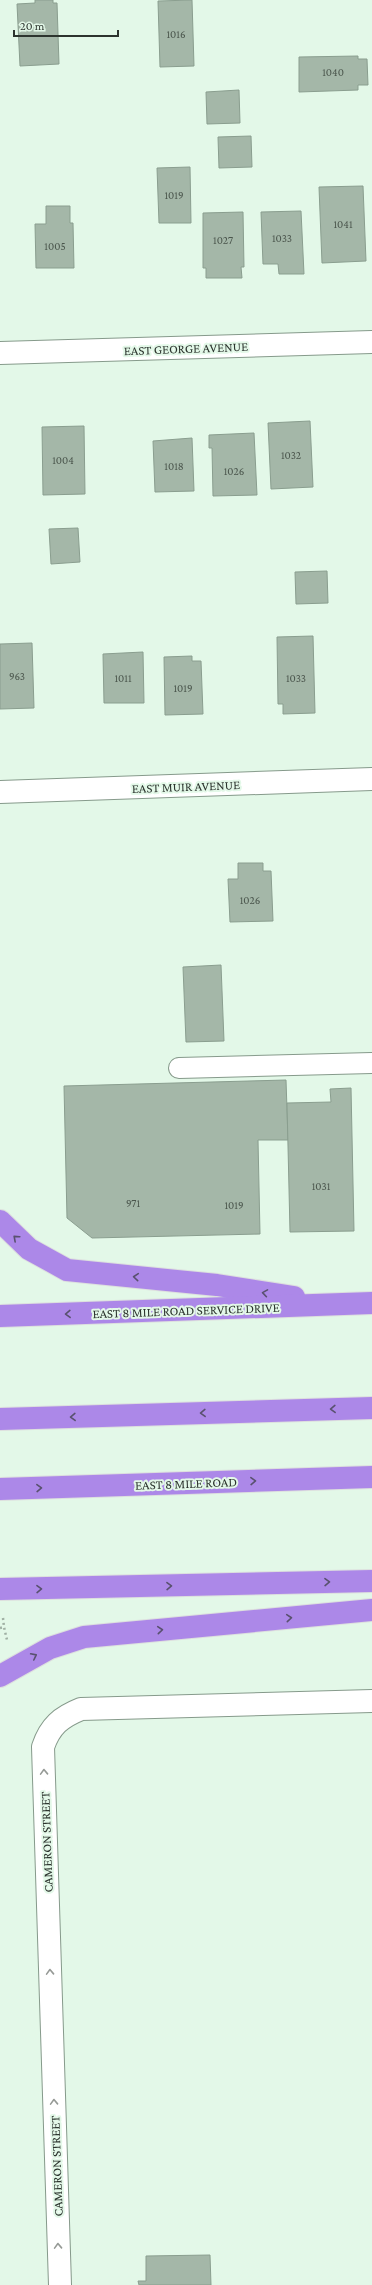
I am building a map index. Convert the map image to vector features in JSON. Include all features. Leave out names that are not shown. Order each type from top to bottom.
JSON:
[{"type":"highway","points":[[0,1221],[28,1249],[67,1270],[217,1285],[345,1306]]},
{"type":"highway","name":"EAST 8 MILE ROAD SERVICE DRIVE","points":[[0,1316],[345,1306],[372,1303]]},
{"type":"highway","points":[[0,1419],[372,1408]]},
{"type":"highway","name":"EAST 8 MILE ROAD","points":[[0,1489],[372,1477]]},
{"type":"highway","points":[[0,1589],[372,1580]]},
{"type":"highway","points":[[0,1676],[50,1648],[84,1637],[372,1610]]},
{"type":"street","name":"EAST GEORGE AVENUE","points":[[0,353],[372,342]]},
{"type":"street","name":"EAST MUIR AVENUE","points":[[0,792],[372,779]]},
{"type":"street","name":"CAMERON STREET","points":[[60,2285],[44,1747],[47,1735],[56,1723],[67,1715],[81,1709],[372,1700]]},
{"type":"lane","points":[[179,1068],[372,1063]]},
{"type":"path","points":[[0,1628],[4,1627],[8,1642]]},
{"type":"building","points":[[35,0],[53,0],[53,3],[57,3],[59,64],[20,66],[17,4],[35,3]]},
{"type":"building","points":[[192,0],[194,66],[160,67],[158,1]]},
{"type":"building","points":[[358,56],[358,59],[367,59],[368,85],[358,85],[358,90],[299,92],[299,57]]},
{"type":"building","points":[[239,90],[240,123],[207,124],[206,92]]},
{"type":"building","points":[[251,136],[252,167],[219,168],[218,137]]},
{"type":"building","points":[[190,167],[191,223],[159,223],[157,168]]},
{"type":"building","points":[[363,186],[366,261],[322,263],[319,187]]},
{"type":"building","points":[[46,206],[70,206],[70,223],[73,223],[74,268],[36,268],[35,224],[46,224]]},
{"type":"building","points":[[301,211],[304,274],[279,274],[278,264],[263,264],[261,212]]},
{"type":"building","points":[[243,212],[244,267],[241,267],[242,278],[206,278],[206,268],[203,268],[203,213]]},
{"type":"building","points":[[310,421],[313,487],[271,489],[268,423]]},
{"type":"building","points":[[84,426],[85,494],[43,495],[42,427]]},
{"type":"building","points":[[254,433],[257,495],[213,496],[212,448],[209,448],[209,435]]},
{"type":"building","points":[[192,438],[194,491],[155,492],[153,441]]},
{"type":"building","points":[[78,528],[80,562],[51,564],[49,529]]},
{"type":"building","points":[[327,571],[328,603],[296,604],[295,572]]},
{"type":"building","points":[[313,636],[315,713],[283,714],[283,704],[278,704],[277,637]]},
{"type":"building","points":[[32,643],[34,708],[0,709],[0,644]]},
{"type":"building","points":[[143,652],[144,703],[104,703],[103,654]]},
{"type":"building","points":[[192,656],[192,661],[201,661],[203,714],[165,715],[164,657]]},
{"type":"building","points":[[238,863],[263,863],[263,871],[271,871],[273,921],[230,922],[228,879],[238,879]]},
{"type":"building","points":[[221,965],[224,1041],[186,1042],[183,967]]},
{"type":"building","points":[[286,1080],[288,1140],[258,1140],[260,1234],[92,1238],[67,1218],[64,1086]]},
{"type":"building","points":[[351,1088],[354,1231],[290,1232],[287,1103],[331,1102],[330,1089]]},
{"type":"building","points":[[210,2255],[211,2285],[139,2285],[138,2281],[146,2281],[146,2256]]}]
